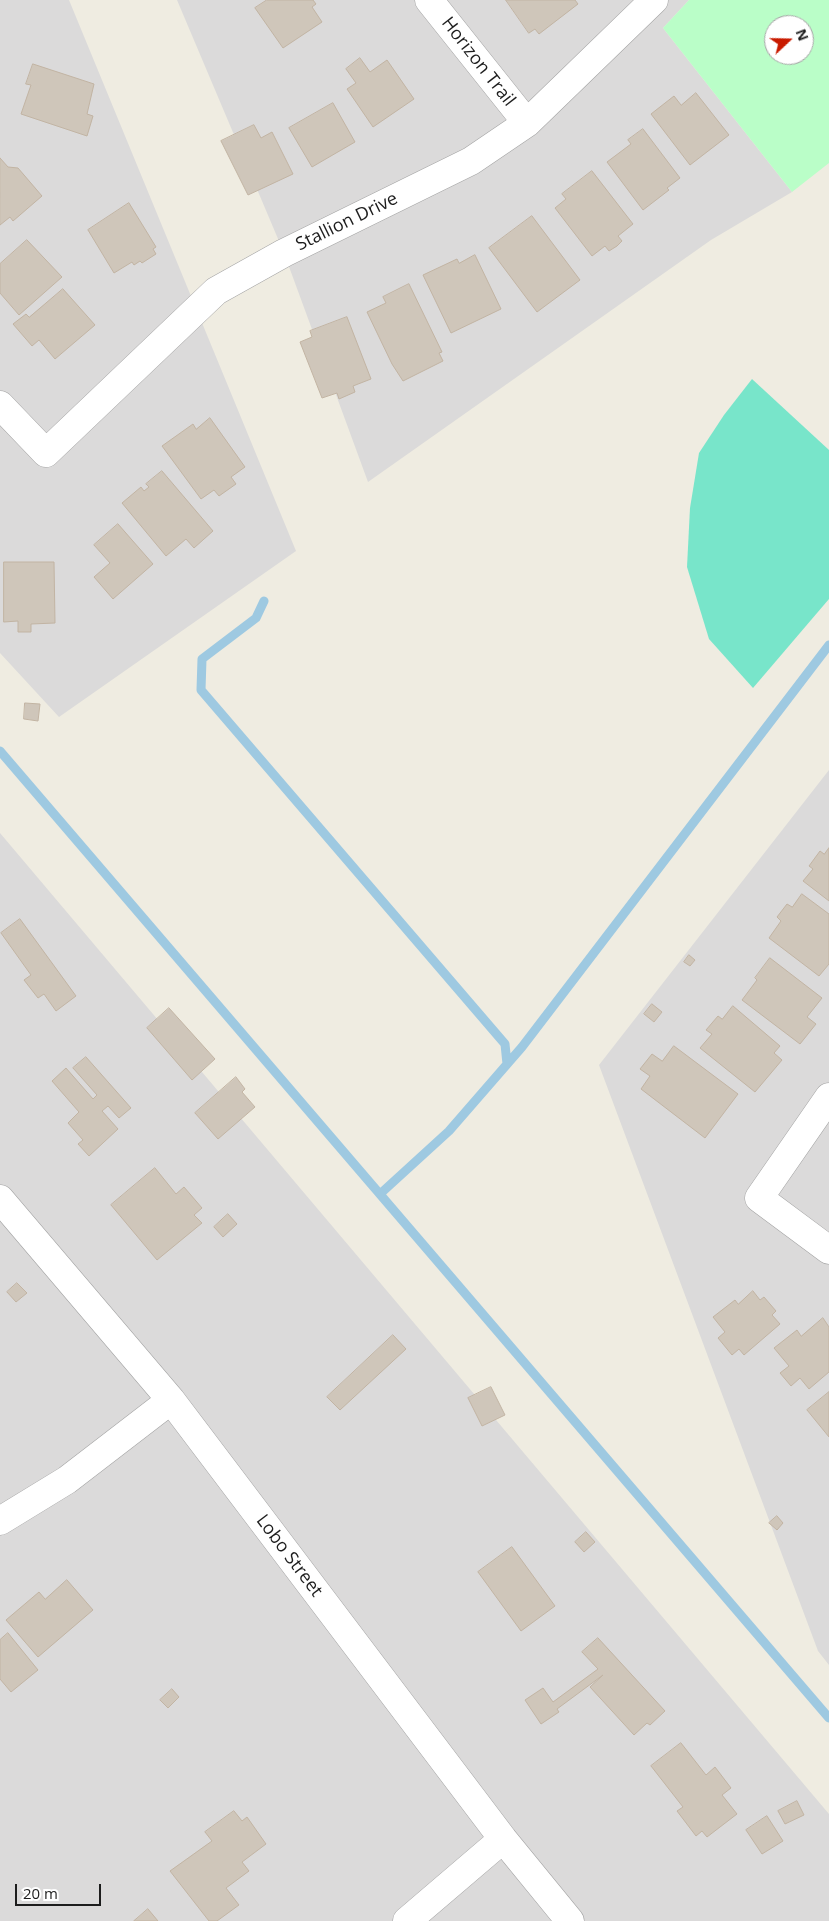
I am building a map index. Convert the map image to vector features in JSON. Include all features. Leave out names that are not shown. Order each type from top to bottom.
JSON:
[{"type":"street","name":"Horizon Trail","points":[[429,0],[527,123]]},
{"type":"street","name":"Stallion Drive","points":[[0,405],[46,453],[216,291],[284,253],[471,161],[527,123],[654,0]]},
{"type":"street","points":[[829,1097],[759,1198],[829,1250]]},
{"type":"street","name":"Lobo Street","points":[[0,1199],[171,1400],[503,1839],[570,1921]]},
{"type":"street","points":[[0,1521],[67,1480],[171,1400]]},
{"type":"street","points":[[407,1921],[503,1839]]},
{"type":"shaded area","points":[[0,0],[69,0],[296,551],[59,717],[0,653]]},
{"type":"shaded area","points":[[177,0],[689,0],[663,28],[792,192],[711,240],[368,482],[284,253]]},
{"type":"shaded area","points":[[829,770],[829,1665],[818,1651],[599,1065]]},
{"type":"shaded area","points":[[0,833],[829,1814],[829,1921],[0,1921]]},
{"type":"green space","points":[[689,0],[829,0],[829,163],[792,192],[663,28]]},
{"type":"green space","points":[[752,379],[829,450],[829,599],[753,688],[709,639],[687,567],[690,508],[699,453],[724,415]]},
{"type":"building","points":[[267,0],[313,0],[316,4],[312,7],[322,22],[283,48],[255,8]]},
{"type":"building","points":[[506,0],[575,0],[578,4],[539,34],[535,29],[529,33]]},
{"type":"building","points":[[360,58],[370,72],[387,60],[414,99],[373,127],[347,89],[356,83],[346,69]]},
{"type":"building","points":[[33,64],[94,84],[87,114],[93,116],[87,136],[21,114],[31,85],[26,84]]},
{"type":"building","points":[[696,93],[729,135],[690,165],[651,114],[674,96],[681,105]]},
{"type":"building","points":[[333,103],[355,142],[312,167],[289,128]]},
{"type":"building","points":[[254,125],[261,138],[272,132],[293,174],[248,195],[221,141]]},
{"type":"building","points":[[643,129],[680,178],[667,188],[669,190],[643,210],[607,162],[631,144],[628,140]]},
{"type":"building","points":[[0,158],[8,167],[18,168],[42,196],[13,221],[10,217],[0,225]]},
{"type":"building","points":[[592,171],[633,224],[618,236],[622,241],[617,246],[609,251],[605,246],[592,256],[555,208],[566,199],[562,194]]},
{"type":"building","points":[[129,203],[156,247],[153,249],[156,254],[142,263],[140,261],[134,265],[132,262],[114,273],[88,230]]},
{"type":"building","points":[[532,216],[580,280],[537,312],[489,248]]},
{"type":"building","points":[[27,240],[62,277],[19,315],[0,293],[0,264]]},
{"type":"building","points":[[475,255],[501,309],[451,333],[423,275],[457,259],[459,263]]},
{"type":"building","points":[[409,284],[442,352],[439,353],[443,361],[403,381],[392,364],[367,312],[386,303],[383,297]]},
{"type":"building","points":[[63,289],[95,325],[55,359],[39,340],[32,346],[13,324],[26,314],[29,317]]},
{"type":"building","points":[[347,317],[371,379],[353,386],[355,392],[339,399],[337,393],[322,398],[300,342],[312,337],[310,331]]},
{"type":"building","points":[[210,418],[245,467],[231,477],[236,484],[219,496],[214,490],[201,499],[162,446],[193,424],[196,429]]},
{"type":"building","points":[[162,471],[213,531],[194,548],[186,539],[166,556],[122,503],[141,487],[144,491],[149,487],[146,484]]},
{"type":"building","points":[[118,524],[153,564],[113,599],[94,577],[110,563],[94,545]]},
{"type":"building","points":[[4,562],[54,562],[55,623],[31,624],[31,632],[18,632],[18,621],[4,622]]},
{"type":"building","points":[[25,703],[40,704],[38,721],[24,719]]},
{"type":"building","points":[[829,848],[829,901],[803,881],[813,869],[809,866],[820,851],[824,854]]},
{"type":"building","points":[[802,894],[829,914],[829,964],[819,976],[769,938],[781,921],[777,917],[787,904],[792,907]]},
{"type":"building","points":[[20,919],[76,996],[56,1011],[44,994],[38,998],[24,980],[31,975],[1,933]]},
{"type":"building","points":[[689,955],[695,960],[690,966],[684,962]]},
{"type":"building","points":[[770,958],[822,998],[807,1017],[816,1024],[800,1044],[742,1000]]},
{"type":"building","points":[[652,1004],[662,1012],[654,1022],[644,1014]]},
{"type":"building","points":[[733,1006],[780,1046],[774,1053],[782,1060],[755,1092],[700,1048],[712,1034],[706,1030],[718,1016],[722,1019]]},
{"type":"building","points":[[169,1008],[215,1059],[192,1080],[147,1028]]},
{"type":"building","points":[[674,1046],[738,1094],[705,1138],[641,1089],[650,1076],[640,1069],[652,1054],[662,1061]]},
{"type":"building","points":[[86,1057],[131,1108],[119,1118],[108,1106],[102,1111],[118,1129],[89,1156],[78,1144],[83,1140],[68,1123],[79,1112],[52,1081],[66,1068],[93,1099],[97,1095],[73,1068]]},
{"type":"building","points":[[236,1077],[245,1089],[242,1092],[255,1107],[218,1139],[195,1113]]},
{"type":"building","points":[[155,1168],[176,1194],[184,1187],[202,1208],[194,1215],[202,1223],[157,1260],[111,1205]]},
{"type":"building","points":[[228,1214],[237,1224],[223,1237],[214,1227]]},
{"type":"building","points":[[17,1283],[27,1293],[16,1302],[7,1292]]},
{"type":"building","points":[[753,1291],[760,1300],[764,1297],[776,1311],[772,1315],[780,1324],[744,1355],[739,1349],[732,1355],[718,1338],[725,1332],[713,1317],[735,1300],[738,1304]]},
{"type":"building","points":[[823,1318],[829,1327],[829,1372],[809,1389],[800,1378],[791,1386],[780,1373],[789,1366],[774,1348],[797,1330],[801,1336]]},
{"type":"building","points":[[393,1335],[406,1349],[340,1410],[327,1397]]},
{"type":"building","points":[[491,1387],[505,1415],[482,1426],[468,1398]]},
{"type":"building","points":[[829,1392],[829,1437],[807,1410]]},
{"type":"building","points":[[777,1516],[783,1523],[777,1530],[769,1523]]},
{"type":"building","points":[[586,1532],[595,1542],[584,1552],[575,1542]]},
{"type":"building","points":[[512,1547],[555,1606],[521,1631],[478,1572]]},
{"type":"building","points":[[67,1580],[93,1610],[38,1657],[6,1620],[39,1592],[45,1599]]},
{"type":"building","points":[[8,1633],[38,1670],[11,1692],[0,1679],[0,1640]]},
{"type":"building","points":[[598,1638],[665,1711],[650,1725],[647,1723],[634,1735],[590,1687],[603,1675],[557,1709],[559,1712],[541,1724],[525,1700],[543,1688],[553,1702],[598,1669],[582,1652]]},
{"type":"building","points":[[172,1689],[179,1697],[168,1708],[160,1700]]},
{"type":"building","points":[[681,1743],[706,1775],[715,1767],[731,1788],[722,1795],[737,1814],[707,1837],[702,1831],[696,1836],[677,1811],[683,1807],[651,1766]]},
{"type":"building","points":[[797,1801],[804,1815],[785,1824],[778,1811]]},
{"type":"building","points":[[234,1811],[242,1821],[247,1817],[266,1844],[242,1862],[249,1871],[226,1888],[239,1905],[217,1921],[209,1921],[170,1871],[212,1841],[205,1832]]},
{"type":"building","points":[[767,1816],[783,1841],[762,1854],[746,1830]]},
{"type":"building","points":[[148,1909],[158,1921],[134,1921]]},
{"type":"waterway","points":[[264,601],[256,618],[202,659],[201,690],[505,1044],[507,1064]]},
{"type":"waterway","points":[[380,1194],[449,1131],[522,1047],[829,645]]},
{"type":"waterway","points":[[0,751],[829,1718]]}]
